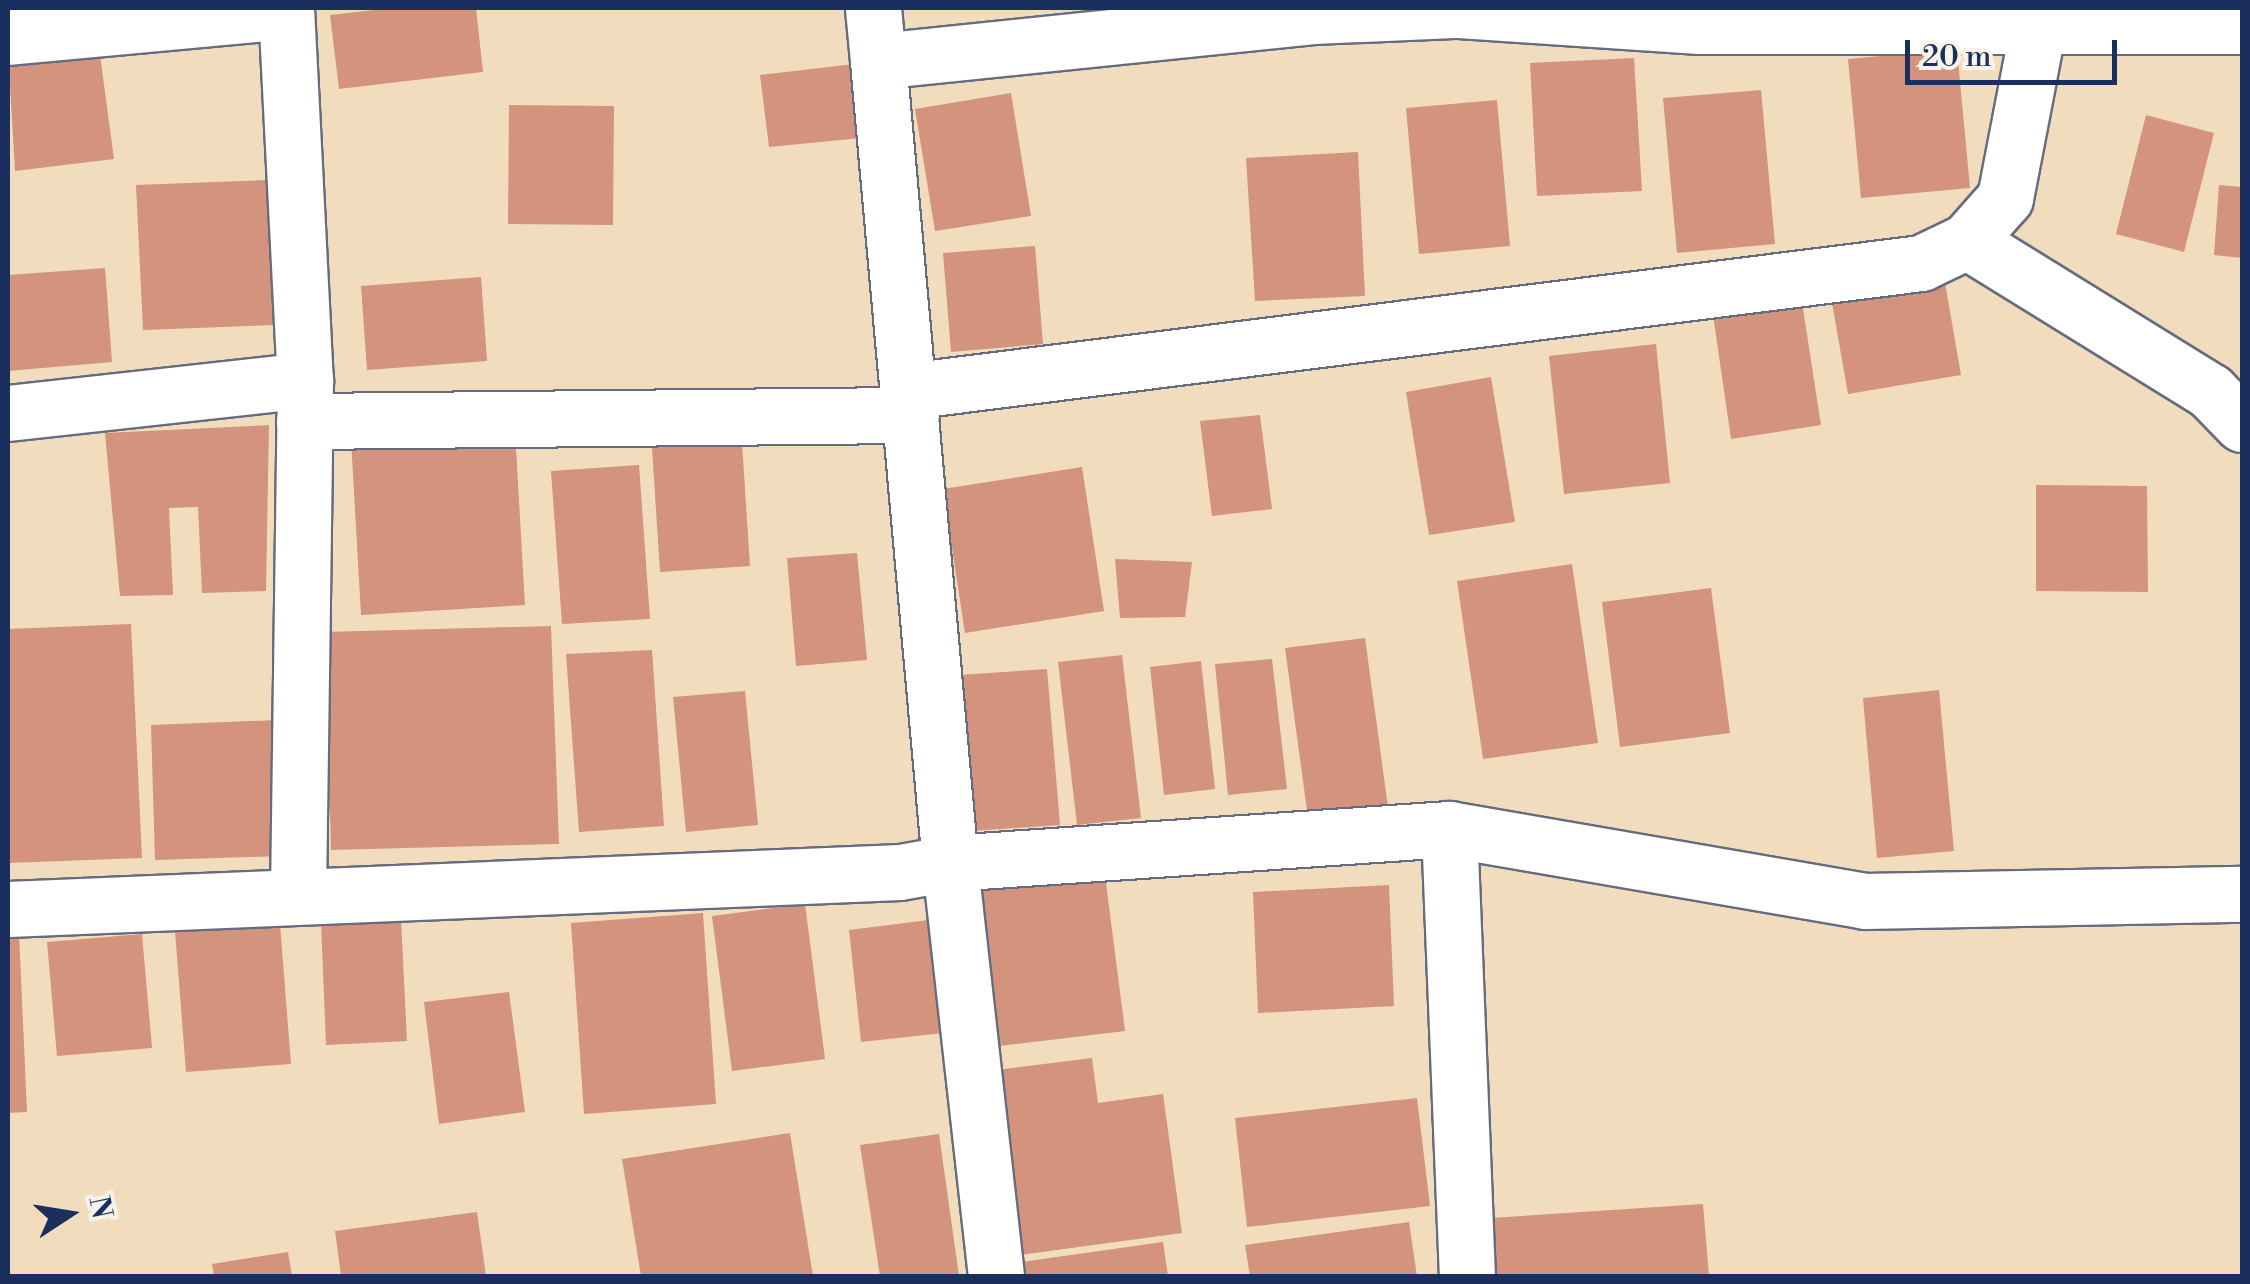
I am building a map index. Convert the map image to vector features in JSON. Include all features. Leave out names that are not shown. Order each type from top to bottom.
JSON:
[{"type":"street","points":[[873,8],[950,863],[996,1276]]},
{"type":"street","points":[[8,37],[286,9],[304,401],[298,895]]},
{"type":"street","points":[[878,60],[1313,12],[1459,10],[2038,26],[2242,26]]},
{"type":"street","points":[[8,413],[304,401],[909,403],[1921,263],[1967,241],[2005,198],[2038,26]]},
{"type":"street","points":[[1967,241],[2210,390],[2242,424]]},
{"type":"street","points":[[8,909],[900,872],[950,863],[1449,829],[1865,902],[2242,894]]},
{"type":"street","points":[[1449,829],[1467,1276]]},
{"type":"building","points":[[392,8],[476,8],[483,72],[339,89],[330,15]]},
{"type":"building","points":[[98,40],[114,159],[15,171],[8,51]]},
{"type":"building","points":[[1957,49],[1970,188],[1861,198],[1848,59]]},
{"type":"building","points":[[1634,58],[1642,191],[1537,196],[1530,63]]},
{"type":"building","points":[[854,64],[861,138],[769,147],[760,75]]},
{"type":"building","points":[[1761,90],[1775,244],[1677,253],[1663,98]]},
{"type":"building","points":[[1011,93],[1031,216],[935,231],[915,109]]},
{"type":"building","points":[[1497,100],[1510,246],[1419,254],[1406,108]]},
{"type":"building","points":[[509,105],[614,106],[613,225],[508,224]]},
{"type":"building","points":[[2146,115],[2214,133],[2184,252],[2116,234]]},
{"type":"building","points":[[1358,152],[1365,296],[1255,301],[1246,158]]},
{"type":"building","points":[[268,180],[274,325],[143,330],[136,185]]},
{"type":"building","points":[[2219,185],[2242,187],[2242,258],[2214,255]]},
{"type":"building","points":[[1035,246],[1043,344],[951,352],[943,253]]},
{"type":"building","points":[[105,268],[112,362],[8,371],[8,275]]},
{"type":"building","points":[[481,277],[487,361],[367,370],[361,286]]},
{"type":"building","points":[[1944,277],[1961,375],[1848,394],[1831,297]]},
{"type":"building","points":[[1802,302],[1821,425],[1731,439],[1713,315]]},
{"type":"building","points":[[1656,344],[1670,483],[1564,494],[1549,356]]},
{"type":"building","points":[[1491,377],[1515,522],[1429,535],[1406,392]]},
{"type":"building","points":[[1260,415],[1272,509],[1212,516],[1200,421]]},
{"type":"building","points":[[269,425],[266,591],[202,593],[198,507],[169,508],[173,595],[120,596],[105,433]]},
{"type":"building","points":[[741,427],[750,566],[660,572],[651,433]]},
{"type":"building","points":[[515,431],[525,605],[361,615],[351,440]]},
{"type":"building","points":[[639,465],[650,619],[562,624],[551,471]]},
{"type":"building","points":[[1082,467],[1104,611],[965,633],[943,489]]},
{"type":"building","points":[[2036,485],[2147,486],[2148,592],[2036,591]]},
{"type":"building","points":[[857,553],[867,660],[796,666],[787,558]]},
{"type":"building","points":[[1115,559],[1192,562],[1185,617],[1120,618]]},
{"type":"building","points":[[1572,564],[1598,743],[1483,759],[1457,581]]},
{"type":"building","points":[[1711,588],[1730,733],[1620,747],[1602,602]]},
{"type":"building","points":[[131,624],[142,858],[8,863],[8,629]]},
{"type":"building","points":[[551,626],[559,844],[331,850],[325,632]]},
{"type":"building","points":[[1365,638],[1388,807],[1308,818],[1285,648]]},
{"type":"building","points":[[652,650],[664,826],[579,832],[566,654]]},
{"type":"building","points":[[1122,655],[1141,818],[1077,825],[1058,662]]},
{"type":"building","points":[[1272,659],[1287,789],[1228,795],[1215,664]]},
{"type":"building","points":[[1201,661],[1215,789],[1164,795],[1150,667]]},
{"type":"building","points":[[1047,669],[1060,825],[972,831],[959,675]]},
{"type":"building","points":[[1939,690],[1954,851],[1877,858],[1863,698]]},
{"type":"building","points":[[745,691],[758,825],[686,832],[673,697]]},
{"type":"building","points":[[278,720],[282,856],[155,860],[151,725]]},
{"type":"building","points":[[1105,875],[1125,1031],[990,1047],[971,892]]},
{"type":"building","points":[[1389,885],[1394,1006],[1258,1013],[1253,892]]},
{"type":"building","points":[[805,904],[825,1059],[732,1071],[712,916]]},
{"type":"building","points":[[703,913],[716,1104],[584,1114],[571,923]]},
{"type":"building","points":[[401,919],[407,1041],[326,1045],[321,923]]},
{"type":"building","points":[[929,920],[943,1033],[861,1042],[849,930]]},
{"type":"building","points":[[280,924],[291,1064],[186,1072],[175,931]]},
{"type":"building","points":[[8,933],[19,933],[27,1112],[8,1113]]},
{"type":"building","points":[[142,934],[152,1048],[57,1056],[47,942]]},
{"type":"building","points":[[509,992],[525,1112],[439,1124],[424,1002]]},
{"type":"building","points":[[1092,1058],[1098,1103],[1163,1094],[1182,1233],[1013,1256],[988,1071]]},
{"type":"building","points":[[1417,1098],[1430,1206],[1247,1227],[1235,1118]]},
{"type":"building","points":[[790,1133],[813,1276],[641,1276],[622,1159]]},
{"type":"building","points":[[939,1134],[959,1276],[880,1276],[860,1145]]},
{"type":"building","points":[[1703,1204],[1709,1276],[1494,1276],[1490,1218]]},
{"type":"building","points":[[477,1212],[486,1276],[341,1276],[335,1231]]},
{"type":"building","points":[[1409,1222],[1417,1276],[1250,1276],[1245,1245]]},
{"type":"building","points":[[1163,1242],[1168,1276],[1016,1276],[1014,1263]]},
{"type":"building","points":[[288,1252],[292,1276],[214,1276],[212,1264]]}]
